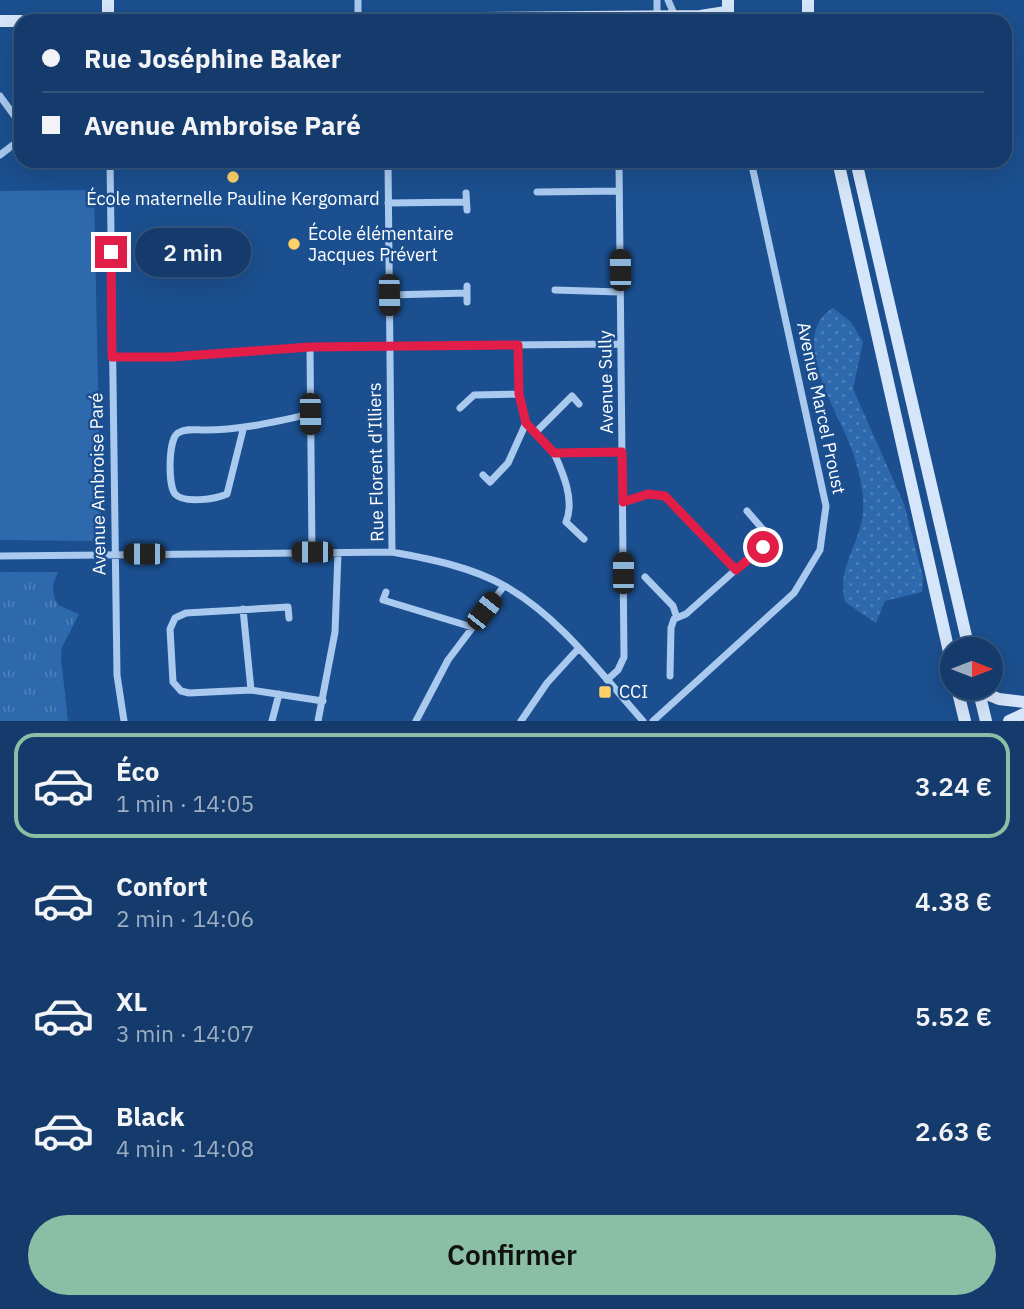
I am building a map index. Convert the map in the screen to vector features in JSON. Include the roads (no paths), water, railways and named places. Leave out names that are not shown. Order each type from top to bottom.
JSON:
[{"type":"main road","points":[[696,14],[727,11]]},
{"type":"main road","points":[[840,168],[946,637]]},
{"type":"main road","points":[[858,168],[966,637]]},
{"type":"main road","points":[[1003,699],[1024,702]]},
{"type":"main road","points":[[960,700],[965,721]]},
{"type":"main road","points":[[981,700],[986,721]]},
{"type":"main road","points":[[1010,721],[1024,714]]},
{"type":"street","points":[[0,96],[14,115]]},
{"type":"street","points":[[0,155],[14,144]]},
{"type":"street","name":"Avenue Ambroise Paré","points":[[110,168],[117,675],[124,721]]},
{"type":"street","name":"Rue Florent d'Illiers","points":[[388,168],[392,552]]},
{"type":"street","name":"Avenue Sully","points":[[607,680],[618,670],[624,657],[619,168]]},
{"type":"street","name":"Avenue Marcel Proust","points":[[653,721],[794,593],[820,550],[826,506],[753,168]]},
{"type":"street","points":[[537,192],[619,191]]},
{"type":"street","points":[[388,202],[467,202]]},
{"type":"street","points":[[555,290],[620,292]]},
{"type":"street","points":[[389,295],[467,293]]},
{"type":"street","points":[[112,357],[171,357],[310,347],[621,344]]},
{"type":"street","points":[[518,345],[519,394],[526,423],[554,453],[568,495],[570,514],[566,522],[584,539]]},
{"type":"street","points":[[310,347],[312,552]]},
{"type":"street","points":[[460,408],[474,395],[519,394]]},
{"type":"street","points":[[536,432],[572,396],[579,404]]},
{"type":"street","points":[[243,430],[227,494],[219,498],[183,498],[176,495],[172,487],[170,442],[175,434],[185,430],[243,430],[310,414]]},
{"type":"street","points":[[482,475],[490,482],[508,463],[526,423]]},
{"type":"street","points":[[554,453],[622,452]]},
{"type":"street","points":[[623,502],[648,494],[665,496],[736,570]]},
{"type":"street","points":[[670,676],[671,628],[677,618],[686,614],[763,547],[768,537],[747,511]]},
{"type":"street","points":[[318,721],[335,632],[338,552]]},
{"type":"street","points":[[0,556],[392,552],[458,566],[505,586],[547,615],[643,721]]},
{"type":"street","points":[[645,577],[673,606],[677,618]]},
{"type":"street","points":[[416,721],[448,660],[505,586]]},
{"type":"street","points":[[386,592],[383,600],[472,627]]},
{"type":"street","points":[[289,618],[288,607],[186,612],[175,618],[170,629],[173,682],[181,691],[189,693],[251,690],[323,701]]},
{"type":"street","points":[[243,609],[251,690]]},
{"type":"street","points":[[521,721],[547,683],[578,649]]},
{"type":"street","points":[[272,721],[279,694]]},
{"type":"place","name":"École maternelle Pauline Kergomard","points":[[233,177]]},
{"type":"place","name":"École élémentaire Jacques Prévert","points":[[294,244]]},
{"type":"place","name":"CCI","points":[[605,692]]}]
